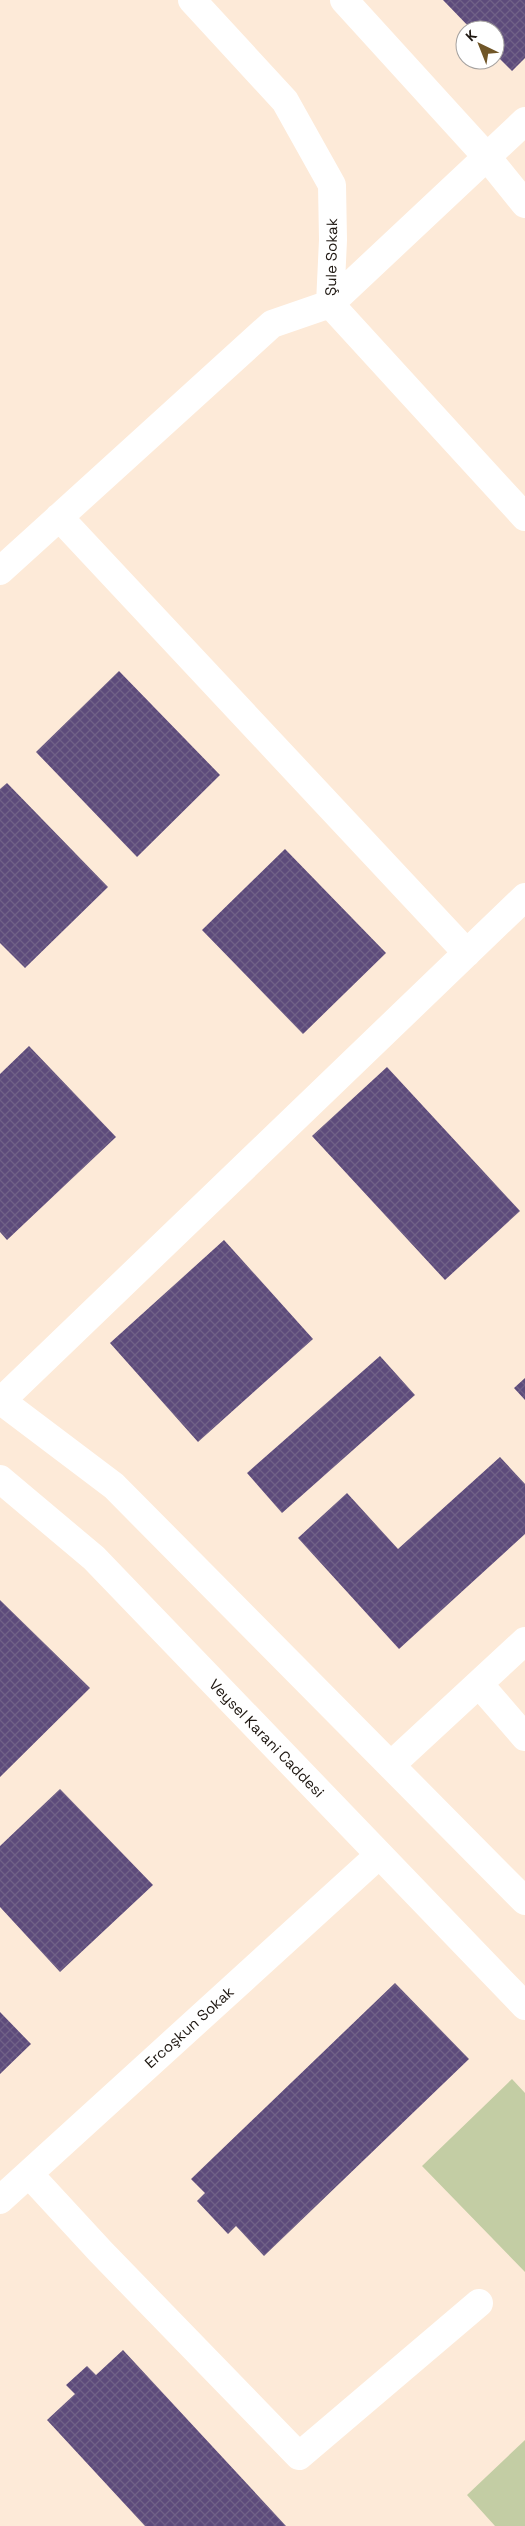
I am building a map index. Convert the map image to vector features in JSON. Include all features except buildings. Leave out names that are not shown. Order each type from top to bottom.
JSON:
[{"type":"street","name":"Şule Sokak","points":[[192,0],[285,101],[332,185],[333,240],[330,304],[525,517]]},
{"type":"street","points":[[344,0],[487,157],[525,204]]},
{"type":"street","points":[[0,570],[272,324],[330,304],[525,121]]},
{"type":"street","points":[[59,517],[467,953]]},
{"type":"street","points":[[525,897],[0,1401],[114,1486],[525,1901]]},
{"type":"street","name":"Veysel Karani Caddesi","points":[[0,1479],[94,1558],[525,2006]]},
{"type":"street","points":[[391,1765],[525,1641]]},
{"type":"street","points":[[479,1684],[525,1737]]},
{"type":"street","name":"Ercoşkun Sokak","points":[[0,2200],[379,1854]]},
{"type":"street","points":[[29,2174],[101,2252],[299,2456],[479,2303]]},
{"type":"green space","points":[[512,2079],[525,2093],[525,2272],[422,2166]]},
{"type":"green space","points":[[525,2440],[525,2526],[495,2526],[467,2495]]}]
